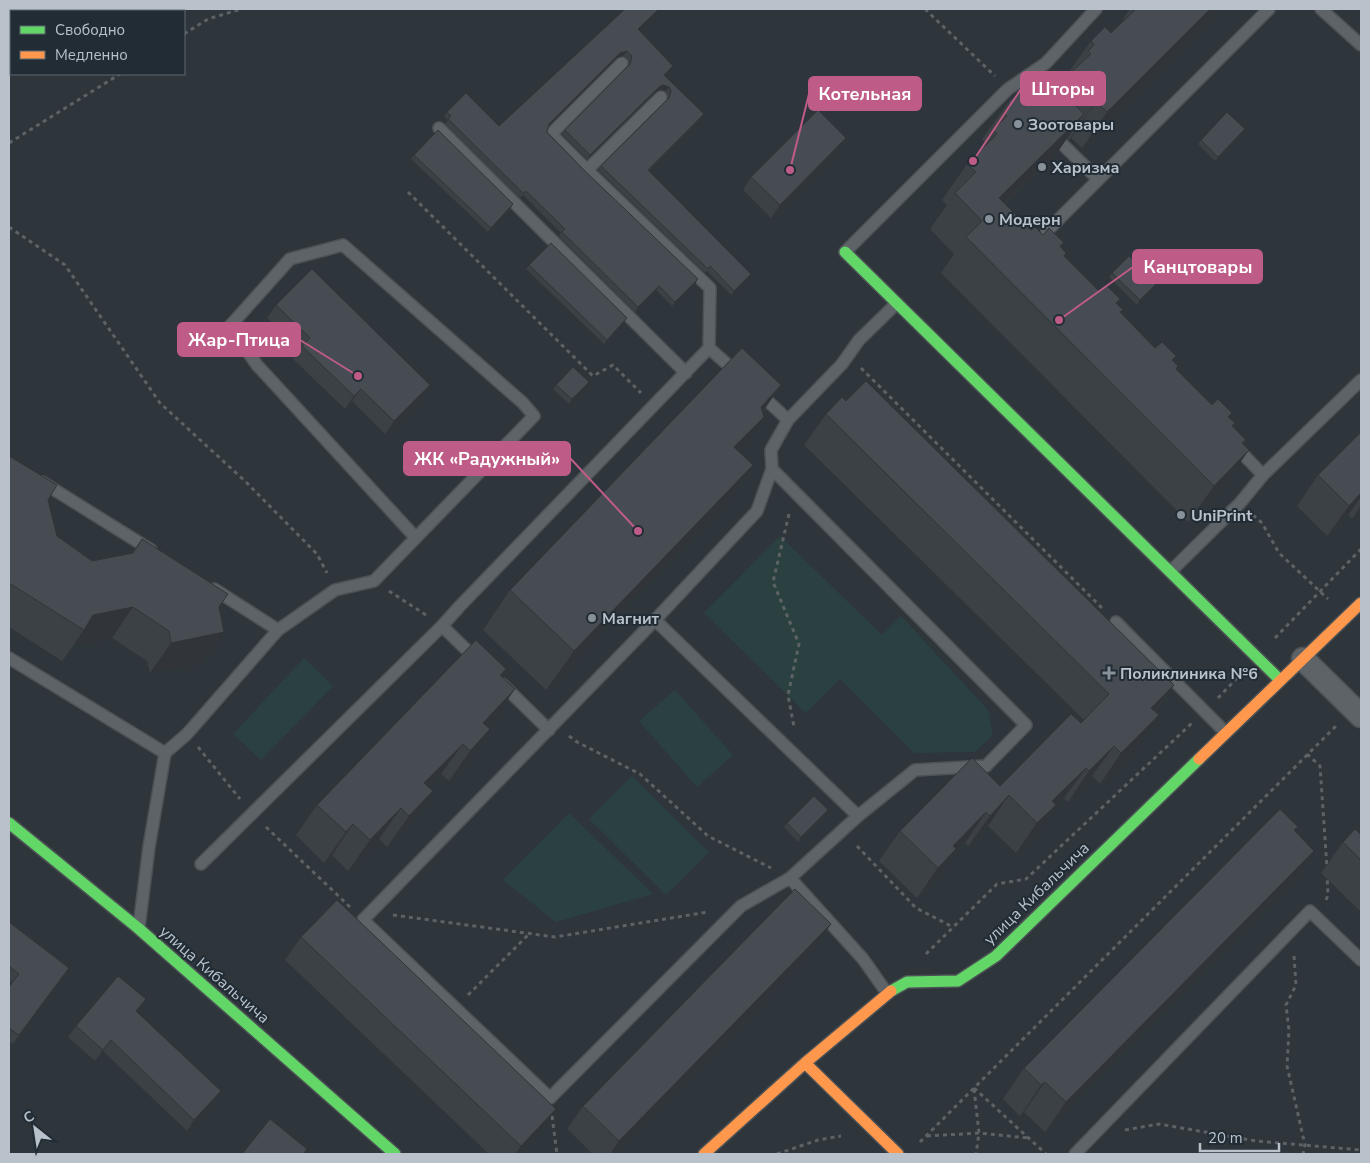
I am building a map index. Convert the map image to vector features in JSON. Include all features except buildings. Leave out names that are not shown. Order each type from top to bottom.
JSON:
[{"type":"street","points":[[845,252],[1280,680]]},
{"type":"street","name":"улица Кибальчича","points":[[907,982],[958,982],[996,956],[1280,680],[1361,604]]},
{"type":"street","points":[[1303,658],[1357,712]]},
{"type":"street","name":"улица Кибальчича","points":[[9,823],[138,928],[395,1154]]},
{"type":"street","points":[[704,1154],[805,1063],[887,994],[907,982]]},
{"type":"street","points":[[805,1063],[898,1154]]},
{"type":"lane","points":[[845,252],[1011,93],[1046,63],[1096,9]]},
{"type":"lane","points":[[1048,250],[1046,243],[1047,231],[1269,9]]},
{"type":"lane","points":[[1321,9],[1361,45]]},
{"type":"lane","points":[[201,864],[442,626],[709,348],[710,288],[551,134],[622,63]]},
{"type":"lane","points":[[587,170],[661,96]]},
{"type":"lane","points":[[1042,124],[1098,179]]},
{"type":"lane","points":[[439,128],[686,372]]},
{"type":"lane","points":[[138,928],[148,847],[165,753],[187,734],[278,630],[335,590],[374,581],[416,538],[534,416],[523,403],[343,245],[290,259],[230,326],[256,365],[416,538]]},
{"type":"lane","points":[[772,469],[1026,725],[986,766],[914,770],[858,816],[790,878],[741,906],[550,1098],[363,920],[552,727],[757,511],[772,469],[771,450],[788,420],[842,364],[859,340],[897,303]]},
{"type":"lane","points":[[709,348],[788,420]]},
{"type":"lane","points":[[1171,571],[1240,503],[1264,475],[1361,380]]},
{"type":"lane","points":[[1229,440],[1264,475]]},
{"type":"lane","points":[[33,477],[163,557]]},
{"type":"lane","points":[[204,583],[278,630]]},
{"type":"lane","points":[[655,620],[858,816]]},
{"type":"lane","points":[[1116,622],[1226,733]]},
{"type":"lane","points":[[442,626],[488,671],[552,727]]},
{"type":"lane","points":[[9,658],[165,753]]},
{"type":"lane","points":[[790,878],[863,959],[887,994]]},
{"type":"lane","points":[[1075,1154],[1310,911],[1361,960]]},
{"type":"path","points":[[185,33],[208,19],[241,9]]},
{"type":"path","points":[[925,9],[1011,93]]},
{"type":"path","points":[[9,143],[118,75]]},
{"type":"path","points":[[408,192],[593,376],[613,365],[654,406]]},
{"type":"path","points":[[9,227],[65,265],[160,402],[247,483],[317,554],[335,590]]},
{"type":"path","points":[[842,364],[859,366],[1116,622]]},
{"type":"path","points":[[795,492],[774,582],[799,644],[788,696],[800,759]]},
{"type":"path","points":[[1240,503],[1262,523],[1279,553],[1319,592]]},
{"type":"path","points":[[907,982],[918,962],[997,884],[1026,879],[1204,712],[1361,548]]},
{"type":"path","points":[[374,581],[442,626]]},
{"type":"path","points":[[914,1148],[1307,754],[1357,712]]},
{"type":"path","points":[[552,727],[640,774],[708,836],[790,878]]},
{"type":"path","points":[[187,734],[251,813],[363,920],[394,915],[555,937],[741,906]]},
{"type":"path","points":[[1307,754],[1320,766],[1326,852],[1328,896],[1318,918]]},
{"type":"path","points":[[857,846],[916,908],[953,927]]},
{"type":"path","points":[[455,1008],[529,934]]},
{"type":"path","points":[[1294,947],[1296,985],[1286,1005],[1289,1030],[1287,1066],[1305,1145],[1302,1154]]},
{"type":"path","points":[[974,1088],[979,1133],[976,1154]]},
{"type":"path","points":[[974,1088],[1046,1154]]},
{"type":"path","points":[[550,1098],[557,1154]]},
{"type":"path","points":[[1124,1130],[1159,1124],[1256,1141],[1361,1150]]},
{"type":"path","points":[[777,1154],[818,1140],[873,1129]]},
{"type":"path","points":[[926,1136],[979,1133],[1028,1138]]},
{"type":"green space","points":[[780,536],[882,635],[901,616],[988,710],[993,735],[975,752],[914,753],[840,679],[806,713],[704,613]]},
{"type":"green space","points":[[304,658],[333,686],[261,760],[233,734]]},
{"type":"green space","points":[[675,690],[733,755],[697,787],[639,721]]},
{"type":"green space","points":[[632,776],[709,852],[666,895],[589,819]]},
{"type":"green space","points":[[569,813],[653,894],[556,922],[503,880]]},
{"type":"traffic: fast","points":[[845,252],[1280,680]]},
{"type":"traffic: fast","points":[[891,991],[907,982],[958,981],[996,956],[1199,759]]},
{"type":"traffic: fast","points":[[9,823],[138,928],[395,1154]]},
{"type":"traffic: slow","points":[[1199,759],[1361,603]]},
{"type":"traffic: slow","points":[[704,1154],[805,1063],[891,991]]},
{"type":"traffic: slow","points":[[805,1063],[898,1154]]},
{"type":"place","name":"Зоотовары","points":[[1018,124]]},
{"type":"place","name":"Шторы","points":[[973,161]]},
{"type":"place","name":"Харизма","points":[[1042,167]]},
{"type":"place","name":"Котельная","points":[[790,170]]},
{"type":"place","name":"Модерн","points":[[989,219]]},
{"type":"place","name":"Канцтовары","points":[[1059,320]]},
{"type":"place","name":"Жар-Птица","points":[[358,376]]},
{"type":"place","name":"UniPrint","points":[[1181,515]]},
{"type":"place","name":"ЖК «Радужный»","points":[[638,531]]},
{"type":"place","name":"Магнит","points":[[592,618]]},
{"type":"place","name":"Поликлиника №6","points":[[1109,673]]}]
